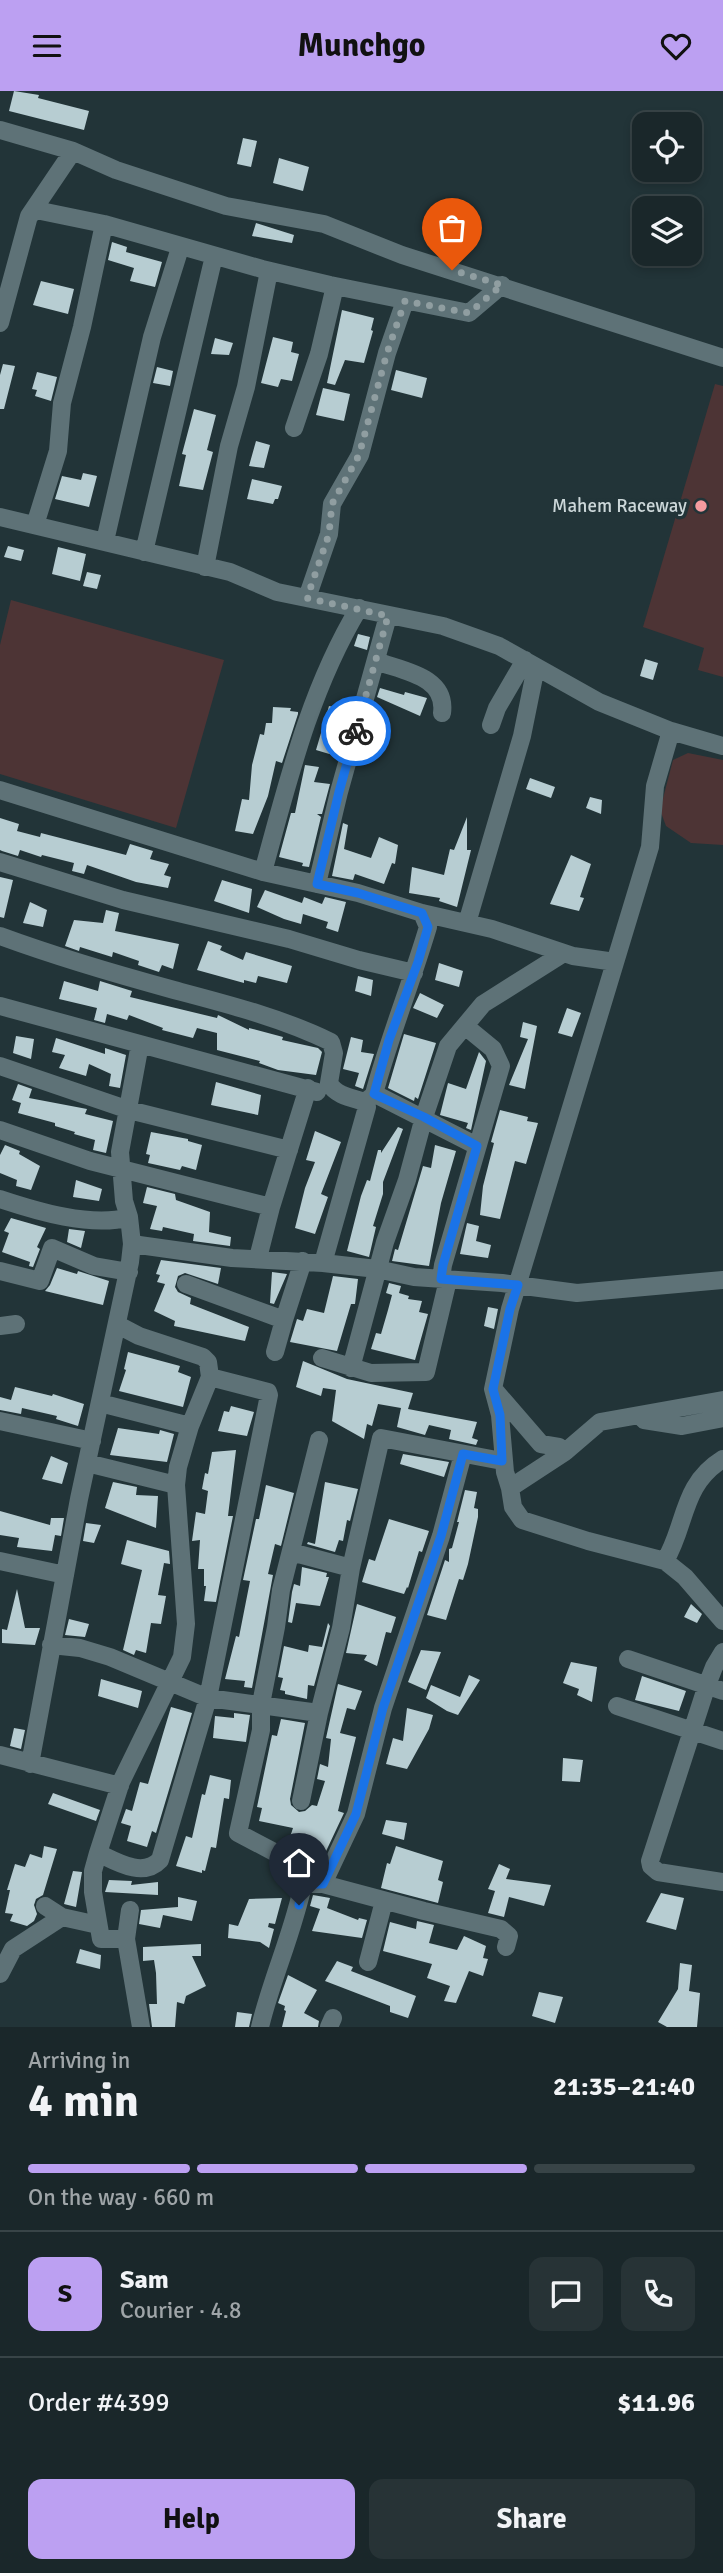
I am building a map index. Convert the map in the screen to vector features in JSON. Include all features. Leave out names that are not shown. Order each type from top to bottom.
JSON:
[{"type":"street","points":[[0,130],[73,151],[116,170],[226,206],[324,224],[402,255],[723,358]]},
{"type":"street","points":[[0,323],[29,216],[73,151]]},
{"type":"street","points":[[29,216],[36,210],[104,224],[180,248],[269,271],[469,313],[502,285]]},
{"type":"street","points":[[35,525],[58,451],[62,403],[82,327],[104,224]]},
{"type":"street","points":[[105,541],[152,337],[180,248]]},
{"type":"street","points":[[144,552],[214,256]]},
{"type":"street","points":[[205,567],[229,446],[246,387],[269,271]]},
{"type":"street","points":[[294,428],[319,354],[335,286]]},
{"type":"street","points":[[307,598],[329,534],[332,504],[359,455],[387,353],[405,301]]},
{"type":"street","points":[[0,517],[244,577],[276,592],[443,626],[499,646],[598,702],[671,731],[723,746]]},
{"type":"street","points":[[263,872],[286,787],[313,704],[341,639],[359,608]]},
{"type":"street","points":[[317,884],[339,792],[388,616]]},
{"type":"street","points":[[376,661],[421,677],[435,685],[442,699],[442,713]]},
{"type":"street","points":[[491,725],[497,708],[530,663]]},
{"type":"street","points":[[467,923],[522,736],[530,663]]},
{"type":"street","points":[[671,731],[655,786],[650,847],[510,1309],[493,1389],[500,1415],[502,1461],[513,1507],[522,1520],[665,1561],[685,1577],[723,1621]]},
{"type":"street","points":[[0,790],[263,872],[358,893],[564,953],[615,961]]},
{"type":"street","points":[[0,862],[123,900],[289,939],[414,973]]},
{"type":"street","points":[[323,1263],[370,1098],[428,927],[422,913]]},
{"type":"street","points":[[0,936],[69,961],[232,1006],[314,1033],[334,1045],[329,1083],[333,1090]]},
{"type":"street","points":[[351,1368],[377,1269],[448,1046],[483,1004],[564,953]]},
{"type":"street","points":[[0,1006],[99,1031],[235,1071],[324,1093],[333,1090],[370,1098],[424,1117],[477,1146]]},
{"type":"street","points":[[322,1358],[351,1368],[384,1374],[426,1372],[445,1280],[443,1265],[501,1066],[493,1049],[465,1026]]},
{"type":"street","points":[[30,1764],[87,1463],[129,1272],[132,1244],[124,1201],[120,1152],[130,1110],[140,1044]]},
{"type":"street","points":[[0,1066],[130,1110],[289,1150]]},
{"type":"street","points":[[258,1258],[308,1089]]},
{"type":"street","points":[[0,1130],[122,1170],[271,1207]]},
{"type":"street","points":[[0,1199],[78,1218],[105,1221],[129,1217]]},
{"type":"street","points":[[132,1244],[232,1258],[303,1261],[377,1269],[414,1277],[591,1293],[723,1280]]},
{"type":"street","points":[[0,1271],[40,1281],[52,1248],[94,1266],[129,1272]]},
{"type":"street","points":[[275,1352],[303,1261]]},
{"type":"street","points":[[186,1284],[284,1319]]},
{"type":"street","points":[[118,1325],[139,1336],[202,1357],[208,1362],[210,1377],[190,1426],[178,1467],[176,1485],[186,1624],[183,1657],[120,1786],[93,1871],[93,1892],[100,1939],[126,1939]]},
{"type":"street","points":[[98,1853],[124,1865],[142,1869],[155,1865],[160,1860],[208,1698],[269,1395],[268,1392],[210,1377]]},
{"type":"street","points":[[493,1389],[515,1411],[541,1444],[559,1447],[565,1452]]},
{"type":"street","points":[[510,1488],[565,1452],[591,1428],[609,1419],[723,1400]]},
{"type":"street","points":[[100,1403],[190,1426]]},
{"type":"street","points":[[591,1428],[612,1422],[640,1419],[682,1426],[723,1418]]},
{"type":"street","points":[[0,1421],[92,1441]]},
{"type":"street","points":[[301,1801],[381,1438],[502,1461]]},
{"type":"street","points":[[319,1440],[281,1590],[261,1704],[261,1730],[238,1833],[276,1853],[297,1868],[304,1880],[312,1884],[323,1884],[501,1929],[509,1936],[506,1947]]},
{"type":"street","points":[[323,1884],[356,1814],[383,1708],[441,1536],[463,1454]]},
{"type":"street","points":[[665,1561],[671,1551],[686,1502],[699,1481],[712,1466],[723,1459]]},
{"type":"street","points":[[87,1463],[176,1485]]},
{"type":"street","points":[[291,1552],[351,1568]]},
{"type":"street","points":[[0,1561],[65,1576]]},
{"type":"street","points":[[51,1645],[80,1648],[110,1657],[208,1698],[319,1713]]},
{"type":"street","points":[[723,1652],[714,1667],[715,1688],[693,1730],[650,1861],[651,1866],[658,1872],[723,1882]]},
{"type":"street","points":[[628,1659],[715,1688]]},
{"type":"street","points":[[617,1706],[723,1741]]},
{"type":"street","points":[[0,1755],[120,1786]]},
{"type":"street","points":[[260,2027],[273,1979],[295,1922],[304,1880]]},
{"type":"street","points":[[368,1962],[384,1901]]},
{"type":"street","points":[[45,1906],[62,1917],[98,1925]]},
{"type":"street","points":[[130,1910],[126,1939],[141,2027]]},
{"type":"street","points":[[0,1974],[13,1949],[62,1917]]},
{"type":"shaded area","name":"Mahem Raceway","points":[[715,384],[723,386],[723,677],[698,670],[704,648],[643,627]]},
{"type":"shaded area","points":[[11,600],[224,660],[176,828],[0,774],[0,645]]},
{"type":"shaded area","points":[[688,753],[723,760],[723,845],[691,843],[666,826],[660,810],[673,760]]},
{"type":"building","points":[[14,91],[39,95],[38,98],[89,111],[84,130],[9,111]]},
{"type":"building","points":[[243,138],[257,141],[251,167],[237,164]]},
{"type":"building","points":[[279,158],[309,167],[303,191],[273,183]]},
{"type":"building","points":[[256,223],[294,235],[292,243],[252,236]]},
{"type":"building","points":[[112,242],[127,247],[126,252],[162,262],[155,287],[130,281],[134,268],[108,260]]},
{"type":"building","points":[[41,281],[74,289],[68,314],[33,305]]},
{"type":"building","points":[[342,310],[374,318],[373,331],[364,363],[345,360],[335,385],[327,383]]},
{"type":"building","points":[[273,337],[293,342],[291,352],[299,354],[292,381],[281,379],[278,387],[261,383]]},
{"type":"building","points":[[215,338],[233,343],[229,355],[211,354]]},
{"type":"building","points":[[3,364],[15,366],[4,409],[0,409],[0,375]]},
{"type":"building","points":[[157,367],[173,371],[170,386],[153,383]]},
{"type":"building","points":[[396,370],[427,378],[422,398],[391,390]]},
{"type":"building","points":[[37,372],[57,377],[51,401],[35,396],[37,390],[32,389]]},
{"type":"building","points":[[323,388],[350,394],[344,421],[316,415]]},
{"type":"building","points":[[194,409],[216,415],[207,450],[213,452],[203,490],[179,486],[186,455],[182,454]]},
{"type":"building","points":[[256,441],[270,445],[264,468],[249,466]]},
{"type":"building","points":[[83,473],[97,476],[89,507],[55,499],[62,476],[81,480]]},
{"type":"building","points":[[252,479],[282,486],[278,499],[275,499],[273,504],[247,499]]},
{"type":"building","points":[[8,546],[24,550],[21,561],[4,557]]},
{"type":"building","points":[[58,547],[86,554],[80,581],[52,574]]},
{"type":"building","points":[[87,572],[101,575],[97,589],[83,586]]},
{"type":"building","points":[[358,634],[370,637],[367,650],[354,646]]},
{"type":"building","points":[[645,659],[658,663],[653,680],[640,676]]},
{"type":"building","points":[[380,688],[427,698],[420,716],[377,697]]},
{"type":"building","points":[[329,706],[347,710],[340,729],[344,731],[336,756],[316,750]]},
{"type":"building","points":[[273,707],[291,708],[290,711],[298,714],[282,763],[276,761],[268,796],[253,834],[235,831],[242,799],[249,800],[252,765],[260,734],[264,735],[266,723],[272,723]]},
{"type":"building","points":[[305,765],[319,767],[314,782],[330,784],[322,814],[317,814],[321,817],[309,867],[279,857],[291,813],[295,813]]},
{"type":"building","points":[[530,778],[555,787],[551,798],[526,789]]},
{"type":"building","points":[[590,797],[602,800],[601,814],[586,808]]},
{"type":"building","points":[[467,817],[467,850],[471,850],[457,907],[439,901],[440,898],[409,893],[412,867],[444,875],[450,849],[454,850]]},
{"type":"building","points":[[0,818],[19,824],[17,831],[40,837],[41,833],[126,855],[130,844],[153,851],[150,859],[169,864],[164,875],[171,877],[168,888],[136,882],[87,865],[84,874],[72,871],[74,863],[20,850],[18,856],[2,851]]},
{"type":"building","points":[[343,823],[348,825],[344,849],[371,858],[379,837],[398,845],[395,864],[392,863],[384,884],[355,874],[353,880],[332,876]]},
{"type":"building","points":[[571,855],[591,864],[580,897],[584,898],[579,911],[550,904]]},
{"type":"building","points":[[0,877],[13,880],[4,918],[0,917]]},
{"type":"building","points":[[222,880],[252,889],[249,913],[214,901]]},
{"type":"building","points":[[265,890],[302,903],[304,897],[322,904],[325,897],[346,902],[338,932],[326,928],[328,922],[303,914],[301,924],[257,907]]},
{"type":"building","points":[[30,902],[47,910],[43,927],[23,923]]},
{"type":"building","points":[[106,910],[119,913],[115,931],[179,944],[173,969],[162,965],[159,972],[138,965],[139,961],[113,952],[112,957],[80,947],[79,951],[65,946],[74,920],[103,923]]},
{"type":"building","points":[[208,941],[222,946],[220,950],[243,960],[246,952],[292,966],[287,983],[258,976],[256,983],[244,980],[244,983],[197,970]]},
{"type":"building","points":[[439,963],[463,971],[459,987],[435,980]]},
{"type":"building","points":[[358,976],[373,980],[371,996],[355,991]]},
{"type":"building","points":[[64,981],[98,991],[100,981],[132,991],[130,997],[217,1018],[218,1015],[249,1030],[318,1048],[322,1052],[316,1075],[278,1070],[259,1063],[260,1061],[217,1050],[217,1033],[197,1028],[193,1038],[162,1030],[163,1028],[129,1015],[127,1020],[107,1014],[105,1023],[94,1020],[97,1008],[59,999]]},
{"type":"building","points":[[420,993],[444,1005],[437,1018],[413,1008]]},
{"type":"building","points":[[567,1008],[581,1013],[572,1037],[558,1033]]},
{"type":"building","points":[[523,1022],[537,1026],[525,1089],[509,1085],[528,1039],[520,1037]]},
{"type":"building","points":[[404,1034],[436,1043],[418,1099],[415,1097],[414,1101],[388,1088]]},
{"type":"building","points":[[16,1036],[34,1039],[31,1059],[13,1053]]},
{"type":"building","points":[[351,1037],[363,1040],[361,1052],[374,1054],[363,1089],[355,1086],[359,1073],[343,1069]]},
{"type":"building","points":[[56,1038],[105,1054],[105,1048],[126,1055],[120,1088],[109,1086],[111,1074],[89,1064],[86,1076],[59,1068],[65,1055],[52,1052]]},
{"type":"building","points":[[479,1052],[486,1061],[471,1130],[466,1128],[468,1123],[440,1115],[448,1083],[466,1089]]},
{"type":"building","points":[[216,1082],[261,1095],[258,1115],[211,1105]]},
{"type":"building","points":[[18,1084],[32,1089],[29,1098],[87,1109],[85,1114],[113,1121],[106,1153],[93,1150],[95,1140],[55,1126],[55,1123],[18,1113],[21,1103],[12,1100]]},
{"type":"building","points":[[500,1110],[528,1117],[527,1121],[538,1123],[526,1164],[515,1161],[500,1219],[480,1215],[483,1186],[494,1143],[491,1142]]},
{"type":"building","points":[[398,1127],[403,1129],[383,1182],[383,1194],[373,1226],[376,1227],[369,1257],[347,1251],[361,1196],[367,1180],[370,1181],[378,1150],[381,1150],[381,1153]]},
{"type":"building","points":[[315,1131],[341,1142],[321,1194],[328,1197],[315,1234],[295,1228],[315,1162],[306,1160]]},
{"type":"building","points":[[151,1132],[188,1139],[202,1145],[196,1170],[182,1166],[180,1170],[148,1163],[150,1155],[146,1154]]},
{"type":"building","points":[[5,1145],[20,1151],[19,1154],[40,1166],[31,1190],[16,1186],[17,1180],[0,1173],[0,1155]]},
{"type":"building","points":[[435,1145],[456,1151],[441,1203],[429,1266],[392,1261],[395,1249],[398,1250],[423,1166],[431,1168]]},
{"type":"building","points":[[76,1180],[102,1189],[99,1201],[73,1197]]},
{"type":"building","points":[[147,1187],[175,1194],[176,1200],[210,1212],[209,1232],[231,1237],[230,1246],[193,1241],[194,1234],[163,1227],[162,1231],[150,1229],[157,1206],[143,1203]]},
{"type":"building","points":[[11,1218],[46,1228],[37,1247],[40,1249],[33,1267],[29,1266],[30,1262],[2,1252],[9,1233],[4,1231]]},
{"type":"building","points":[[467,1223],[479,1226],[476,1241],[491,1245],[488,1258],[460,1254]]},
{"type":"building","points":[[69,1229],[85,1231],[81,1248],[67,1242]]},
{"type":"building","points":[[161,1260],[221,1268],[218,1284],[185,1273],[178,1276],[175,1287],[178,1292],[191,1298],[190,1304],[249,1327],[245,1341],[174,1326],[175,1321],[154,1311],[165,1284],[157,1282],[160,1275],[156,1274]]},
{"type":"building","points":[[57,1268],[77,1274],[78,1271],[109,1281],[103,1305],[45,1291]]},
{"type":"building","points":[[272,1272],[287,1274],[274,1304],[270,1303]]},
{"type":"building","points":[[333,1276],[358,1279],[355,1304],[351,1304],[337,1351],[290,1342],[297,1319],[303,1321],[307,1309],[324,1313]]},
{"type":"building","points":[[389,1283],[401,1286],[399,1293],[409,1296],[408,1299],[422,1301],[419,1312],[428,1314],[415,1360],[371,1349],[376,1333],[381,1334],[388,1310],[392,1295],[386,1293]]},
{"type":"building","points":[[488,1307],[498,1309],[494,1329],[484,1326]]},
{"type":"building","points":[[128,1352],[180,1366],[178,1372],[191,1377],[183,1407],[119,1391]]},
{"type":"building","points":[[303,1361],[347,1379],[413,1393],[408,1409],[477,1422],[472,1438],[478,1440],[476,1445],[449,1439],[451,1430],[429,1425],[425,1435],[397,1427],[401,1408],[378,1404],[372,1426],[367,1424],[364,1439],[332,1421],[336,1390],[323,1388],[321,1396],[296,1387]]},
{"type":"building","points":[[15,1387],[52,1396],[53,1394],[84,1404],[78,1426],[56,1419],[57,1416],[22,1408],[21,1414],[0,1410],[0,1397],[11,1400]]},
{"type":"building","points":[[231,1406],[254,1412],[247,1436],[218,1431],[224,1411],[229,1412]]},
{"type":"building","points":[[118,1428],[159,1434],[160,1430],[174,1434],[167,1462],[110,1455]]},
{"type":"building","points":[[236,1450],[228,1516],[233,1516],[216,1602],[204,1601],[204,1569],[198,1569],[200,1540],[192,1541],[196,1512],[205,1514],[208,1491],[202,1489],[212,1452]]},
{"type":"building","points":[[403,1454],[449,1462],[444,1477],[400,1464]]},
{"type":"building","points":[[51,1456],[68,1463],[62,1484],[42,1479]]},
{"type":"building","points":[[113,1482],[137,1487],[136,1495],[158,1496],[156,1528],[105,1508]]},
{"type":"building","points":[[325,1482],[358,1489],[343,1541],[339,1540],[335,1552],[307,1544],[315,1544]]},
{"type":"building","points":[[266,1485],[294,1493],[281,1546],[275,1544],[268,1574],[273,1575],[252,1688],[244,1687],[245,1681],[225,1679],[236,1636],[239,1637],[250,1581],[243,1580]]},
{"type":"building","points":[[465,1490],[477,1492],[474,1508],[478,1509],[478,1517],[468,1564],[463,1580],[459,1579],[446,1620],[427,1615],[445,1560],[449,1562],[449,1549],[452,1548]]},
{"type":"building","points":[[0,1511],[50,1525],[51,1518],[64,1518],[61,1536],[55,1535],[52,1551],[17,1547],[19,1538],[0,1535]]},
{"type":"building","points":[[389,1519],[429,1531],[404,1594],[362,1582],[369,1559],[375,1561]]},
{"type":"building","points":[[86,1523],[101,1525],[94,1543],[83,1541]]},
{"type":"building","points":[[127,1540],[169,1551],[170,1564],[164,1563],[158,1595],[166,1596],[161,1624],[151,1623],[146,1653],[136,1650],[134,1655],[123,1650],[142,1570],[121,1564]]},
{"type":"building","points":[[302,1567],[327,1573],[326,1577],[329,1577],[320,1606],[296,1603],[292,1623],[288,1622],[292,1592],[294,1584],[300,1586]]},
{"type":"building","points":[[17,1589],[25,1628],[40,1628],[35,1645],[2,1643],[2,1629],[7,1630]]},
{"type":"building","points":[[357,1604],[396,1617],[391,1633],[386,1632],[377,1666],[364,1660],[367,1655],[346,1653]]},
{"type":"building","points":[[691,1604],[702,1614],[697,1623],[684,1617]]},
{"type":"building","points":[[69,1619],[89,1624],[85,1637],[65,1635]]},
{"type":"building","points":[[328,1623],[330,1626],[314,1686],[308,1685],[307,1699],[285,1694],[285,1691],[280,1690],[283,1678],[278,1677],[284,1646],[308,1652],[309,1645],[322,1647]]},
{"type":"building","points":[[421,1650],[441,1652],[426,1690],[408,1682]]},
{"type":"building","points":[[571,1662],[597,1667],[592,1702],[577,1695],[579,1689],[563,1683]]},
{"type":"building","points":[[469,1675],[480,1680],[458,1715],[426,1698],[431,1685],[460,1697]]},
{"type":"building","points":[[642,1676],[686,1691],[679,1711],[635,1700]]},
{"type":"building","points":[[101,1679],[142,1691],[138,1708],[98,1696]]},
{"type":"building","points":[[338,1684],[362,1691],[355,1710],[347,1708],[340,1733],[356,1737],[338,1811],[344,1813],[320,1864],[307,1858],[313,1844],[290,1837],[293,1828],[259,1821],[262,1808],[257,1807],[272,1735],[277,1736],[281,1719],[305,1723],[291,1805],[299,1812],[312,1805],[317,1806],[325,1781],[317,1779],[320,1764],[328,1767],[331,1739],[326,1738]]},
{"type":"building","points":[[171,1707],[192,1713],[156,1833],[152,1831],[147,1847],[127,1841],[131,1826],[121,1823],[126,1809],[132,1811],[140,1782],[148,1784]]},
{"type":"building","points":[[407,1708],[433,1715],[429,1729],[407,1769],[386,1764],[393,1738],[403,1741]]},
{"type":"building","points":[[234,1713],[250,1715],[246,1742],[213,1738],[215,1716],[234,1718]]},
{"type":"building","points":[[14,1728],[25,1730],[21,1749],[10,1746]]},
{"type":"building","points":[[563,1758],[583,1760],[580,1782],[562,1781]]},
{"type":"building","points":[[210,1775],[231,1780],[229,1799],[224,1798],[216,1848],[211,1847],[205,1871],[202,1870],[202,1873],[176,1866],[186,1836],[192,1838],[202,1794],[205,1795]]},
{"type":"building","points":[[53,1793],[100,1810],[96,1821],[48,1804]]},
{"type":"building","points":[[386,1820],[407,1823],[404,1840],[382,1834]]},
{"type":"building","points":[[44,1846],[57,1849],[43,1895],[36,1899],[34,1905],[37,1914],[34,1921],[27,1926],[10,1921],[13,1914],[5,1913],[10,1890],[7,1890],[15,1864],[25,1867],[30,1854],[42,1858]]},
{"type":"building","points":[[396,1846],[443,1861],[438,1880],[443,1882],[438,1903],[381,1888],[387,1863],[390,1864]]},
{"type":"building","points":[[499,1864],[510,1869],[506,1879],[551,1885],[544,1906],[509,1897],[504,1917],[488,1913],[495,1891],[488,1889]]},
{"type":"building","points":[[73,1871],[82,1872],[76,1907],[64,1904]]},
{"type":"building","points":[[109,1880],[132,1881],[131,1885],[158,1882],[158,1895],[105,1892]]},
{"type":"building","points":[[661,1893],[684,1898],[676,1930],[646,1922]]},
{"type":"building","points":[[313,1895],[330,1898],[327,1908],[358,1920],[367,1920],[362,1938],[312,1931],[320,1909],[310,1906]]},
{"type":"building","points":[[178,1897],[197,1901],[192,1921],[163,1915],[160,1928],[139,1924],[141,1910],[178,1907]]},
{"type":"building","points":[[282,1898],[275,1924],[269,1923],[268,1927],[274,1929],[269,1948],[260,1942],[228,1938],[229,1924],[238,1926],[249,1899]]},
{"type":"building","points":[[417,1921],[434,1925],[429,1943],[457,1950],[464,1936],[486,1946],[483,1958],[488,1959],[483,1976],[469,1971],[456,2003],[444,2001],[450,1986],[427,1978],[432,1964],[383,1951],[390,1922],[416,1929]]},
{"type":"building","points":[[201,1944],[201,1956],[192,1956],[206,1986],[186,1996],[184,2004],[177,2002],[175,2027],[152,2027],[149,2004],[157,2004],[156,1973],[154,1960],[143,1961],[143,1947]]},
{"type":"building","points":[[80,1949],[101,1955],[100,1969],[76,1963]]},
{"type":"building","points":[[337,1961],[353,1967],[351,1971],[416,1996],[408,2018],[390,2012],[390,2006],[325,1981]]},
{"type":"building","points":[[680,1963],[692,1965],[689,1991],[700,1993],[697,2027],[667,2027],[658,2022],[678,1989]]},
{"type":"building","points":[[288,1975],[317,1990],[304,2013],[319,2021],[318,2027],[282,2027],[286,2011],[285,2006],[278,2003]]},
{"type":"building","points":[[539,1992],[563,1997],[555,2023],[532,2016]]},
{"type":"building","points":[[237,2012],[252,2014],[249,2027],[235,2027]]},
{"type":"way so far","points":[[356,731],[388,616],[307,598],[329,534],[332,504],[359,455],[373,412],[387,353],[405,301],[469,313],[502,285],[452,270]]},
{"type":"place","name":"Mahem Raceway","points":[[701,506]]},
{"type":"route","points":[[299,1905],[304,1880],[312,1884],[323,1884],[356,1814],[383,1708],[441,1536],[463,1454],[502,1461],[500,1415],[493,1389],[510,1309],[518,1285],[441,1279],[477,1146],[374,1094],[389,1040],[428,927],[422,913],[358,893],[317,884],[356,731]]}]
